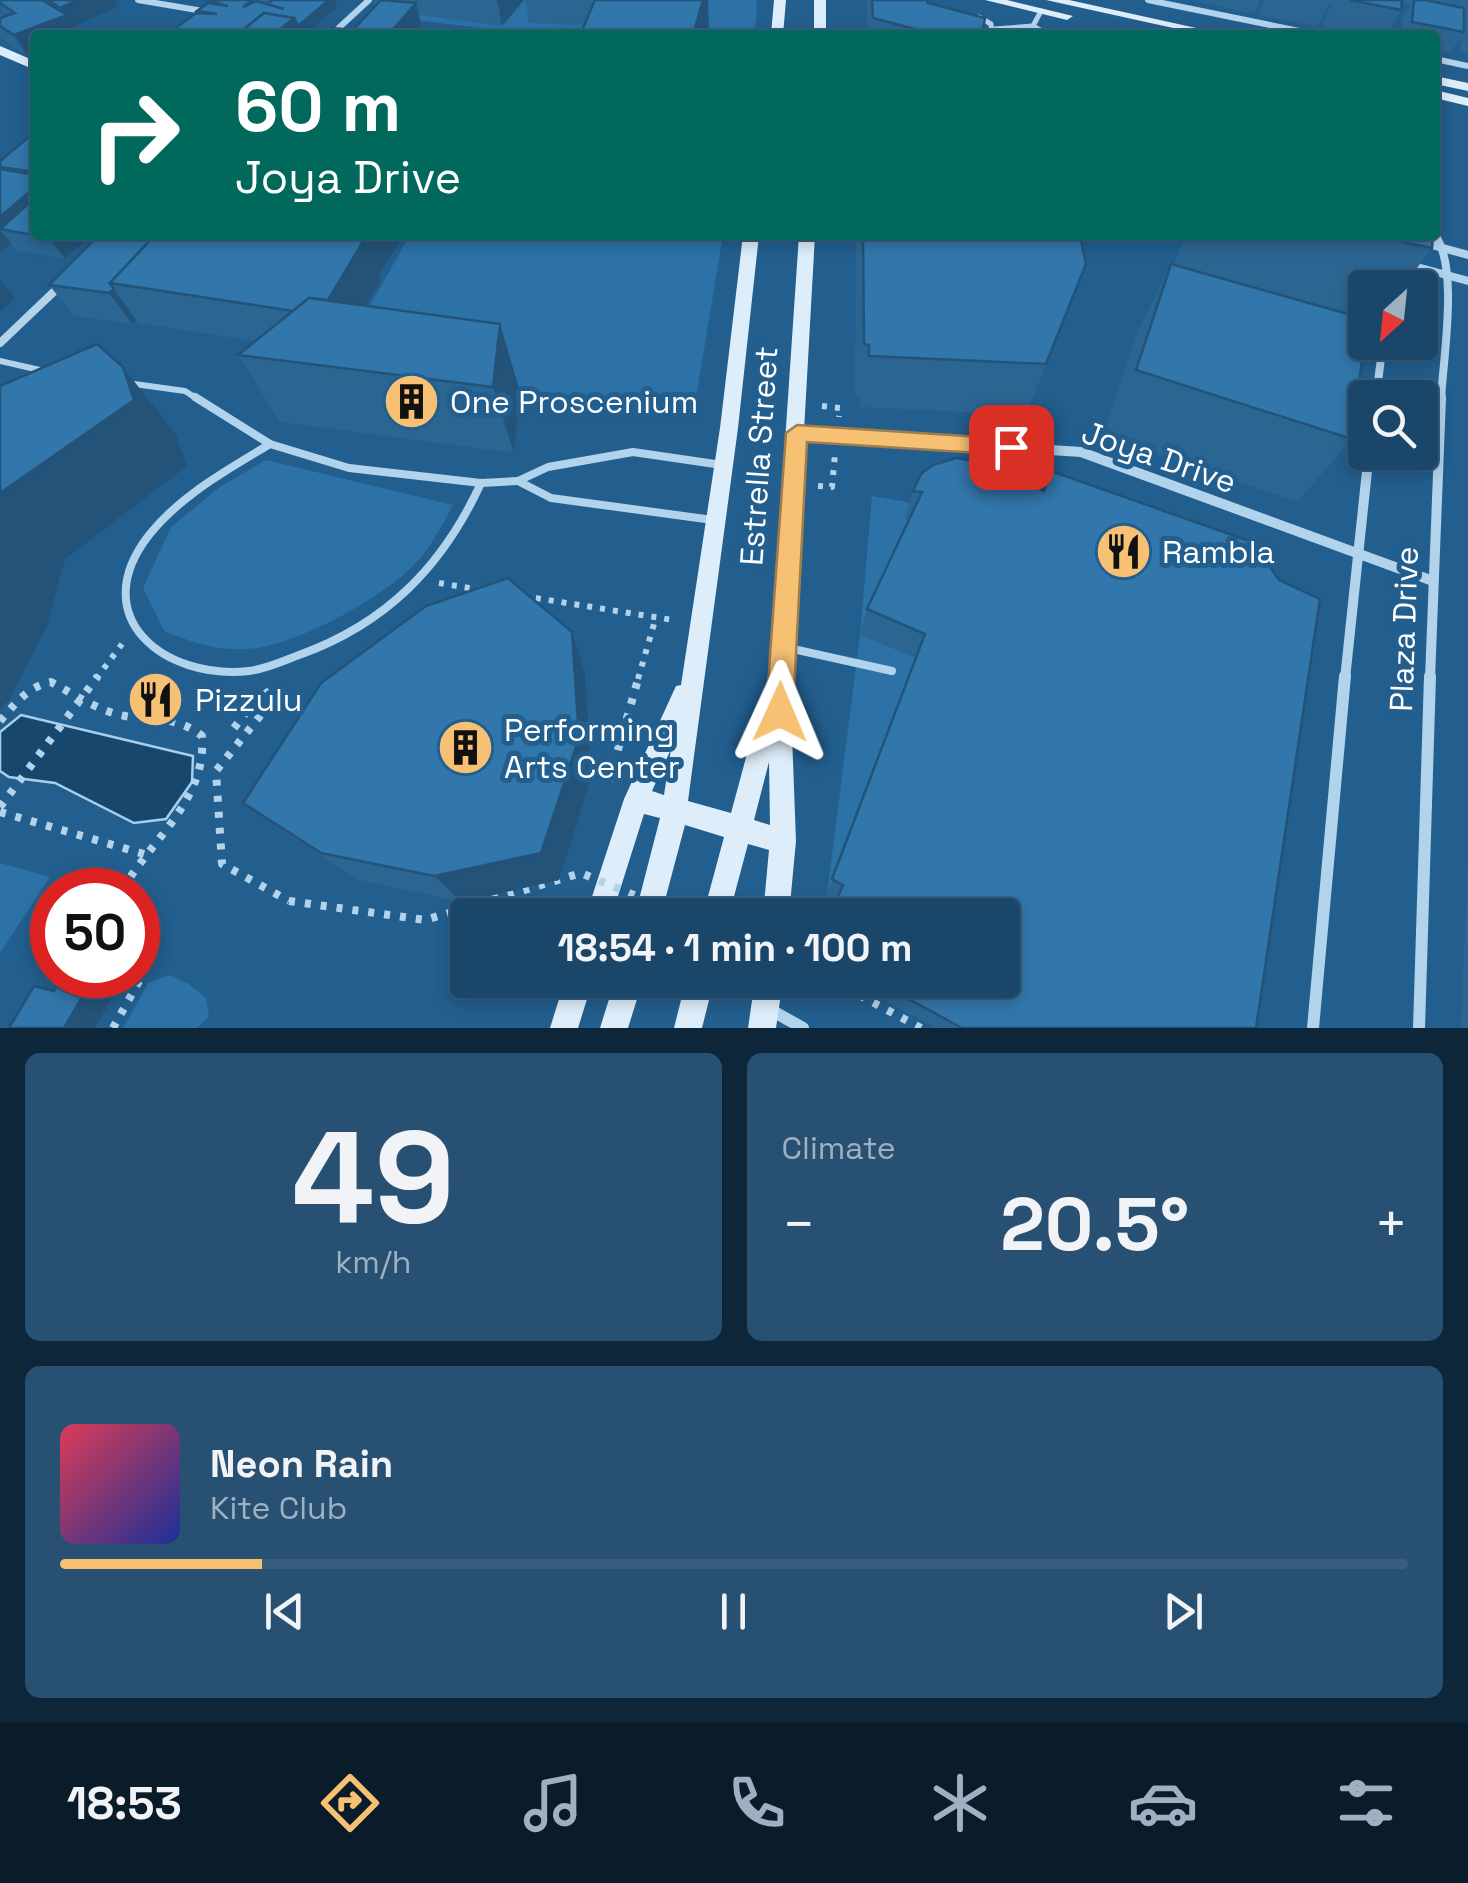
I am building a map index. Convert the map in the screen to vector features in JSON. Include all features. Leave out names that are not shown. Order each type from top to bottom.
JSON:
[{"type":"main road","points":[[778,30],[780,0]]},
{"type":"main road","points":[[820,0],[820,30]]},
{"type":"main road","points":[[1052,0],[1198,30]]},
{"type":"main road","points":[[1000,1],[1134,30]]},
{"type":"main road","points":[[0,50],[30,64]]},
{"type":"main road","points":[[1440,87],[1468,87]]},
{"type":"main road","points":[[1440,89],[1468,102]]},
{"type":"main road","name":"Estrella Street","points":[[653,898],[670,839],[696,669],[750,240]]},
{"type":"main road","name":"Estrella Street","points":[[778,898],[783,841],[779,680],[807,240]]},
{"type":"main road","name":"Estrella Street","points":[[605,898],[636,799],[696,669]]},
{"type":"main road","name":"Estrella Street","points":[[720,898],[779,680]]},
{"type":"main road","points":[[636,799],[783,841]]},
{"type":"main road","points":[[564,1028],[573,998]]},
{"type":"main road","points":[[614,1028],[623,998]]},
{"type":"main road","points":[[688,1028],[696,998]]},
{"type":"street","points":[[138,0],[210,12]]},
{"type":"street","points":[[194,24],[224,0]]},
{"type":"street","points":[[336,30],[369,0]]},
{"type":"street","points":[[1148,0],[1295,30]]},
{"type":"street","points":[[1440,60],[1468,66]]},
{"type":"street","points":[[1414,240],[1468,255]]},
{"type":"street","points":[[1439,240],[1445,249]]},
{"type":"street","name":"Plaza Drive","points":[[1419,1028],[1445,249]]},
{"type":"street","points":[[1394,261],[1468,281]]},
{"type":"street","points":[[0,342],[74,274]]},
{"type":"street","name":"Joya Drive","points":[[797,433],[1080,452],[1432,581]]},
{"type":"street","name":"Plaza Drive","points":[[1313,1028],[1356,553],[1368,470]]},
{"type":"street","points":[[766,1005],[803,1028]]},
{"type":"lane","points":[[1033,26],[1041,10]]},
{"type":"lane","points":[[968,14],[986,20],[992,30]]},
{"type":"lane","points":[[1006,30],[1033,26],[1040,30]]},
{"type":"lane","points":[[0,361],[55,373],[44,384]]},
{"type":"lane","points":[[111,381],[185,391],[270,444],[349,468],[481,483],[518,481],[548,467],[633,452],[724,465]]},
{"type":"lane","points":[[270,444],[190,498],[159,525],[136,556],[122,592],[132,631],[158,652],[196,668],[250,671],[322,649],[378,618],[422,581],[450,546],[481,483]]},
{"type":"lane","points":[[518,481],[551,498],[715,520]]},
{"type":"lane","points":[[782,646],[892,671]]},
{"type":"path","points":[[422,581],[500,593]]},
{"type":"path","points":[[520,596],[702,624]]},
{"type":"path","points":[[628,719],[656,617]]},
{"type":"path","points":[[132,631],[0,809],[144,854]]},
{"type":"path","points":[[0,721],[22,694],[37,684],[51,682],[95,707],[124,716],[184,722],[202,736],[200,778],[183,812],[135,868]]},
{"type":"path","points":[[234,728],[253,702],[244,699]]},
{"type":"path","points":[[272,701],[216,771],[222,864],[289,901],[425,920],[450,912]]},
{"type":"path","points":[[498,898],[581,873],[641,898]]},
{"type":"path","points":[[112,1028],[129,998]]},
{"type":"path","points":[[865,998],[922,1028]]},
{"type":"shaded area","points":[[383,0],[757,0],[755,30],[496,30],[368,14]]},
{"type":"shaded area","points":[[407,240],[722,240],[693,416],[337,363]]},
{"type":"shaded area","points":[[266,460],[453,505],[433,541],[411,568],[369,600],[316,628],[290,639],[246,649],[204,645],[164,631],[143,588],[171,527],[220,487]]},
{"type":"shaded area","points":[[872,496],[913,503],[916,658],[827,895],[860,635]]},
{"type":"shaded area","points":[[21,715],[193,756],[192,782],[166,819],[134,823],[55,783],[9,777],[0,771],[0,732]]},
{"type":"shaded area","points":[[0,863],[30,871],[30,907],[0,953]]},
{"type":"shaded area","points":[[170,975],[189,984],[206,998],[209,1017],[197,1028],[123,1028],[140,998],[160,998],[160,979]]},
{"type":"building","points":[[0,0],[42,0],[67,15],[14,35],[0,26],[0,18],[15,13]]},
{"type":"building","points":[[48,0],[78,0],[60,8]]},
{"type":"building","points":[[252,0],[243,7],[256,1],[284,9],[267,4],[273,0],[329,0],[298,26],[294,18],[264,13],[243,30],[173,30],[196,13],[217,14],[197,11],[208,3],[228,6],[210,1]]},
{"type":"building","points":[[381,0],[416,3],[393,30],[353,30]]},
{"type":"building","points":[[595,0],[703,0],[694,30],[582,30]]},
{"type":"building","points":[[872,0],[927,0],[985,18],[983,30],[918,30],[873,18]]},
{"type":"building","points":[[1350,0],[1402,0],[1401,10]]},
{"type":"building","points":[[1414,0],[1464,8],[1464,32],[1412,22]]},
{"type":"building","points":[[264,13],[294,18],[279,30],[243,30]]},
{"type":"building","points":[[30,136],[30,171],[0,167],[0,161]]},
{"type":"building","points":[[0,169],[30,174],[30,191],[0,217]]},
{"type":"building","points":[[30,202],[30,235],[0,229]]},
{"type":"building","points":[[94,240],[150,240],[110,283],[114,289],[109,293],[49,285]]},
{"type":"building","points":[[150,240],[364,240],[328,300],[309,298],[293,311],[110,283]]},
{"type":"building","points":[[863,240],[1081,240],[1086,264],[1046,364],[869,356],[869,345],[864,344]]},
{"type":"building","points":[[1393,240],[1433,240],[1432,248]]},
{"type":"building","points":[[1171,264],[1348,314],[1348,360],[1362,360],[1360,380],[1348,380],[1348,438],[1136,370]]},
{"type":"building","points":[[309,298],[500,324],[493,387],[238,355]]},
{"type":"building","points":[[97,344],[123,367],[134,400],[0,493],[0,386]]},
{"type":"building","points":[[956,458],[989,463],[1044,491],[1051,471],[1266,547],[1266,561],[1279,580],[1320,599],[1256,1028],[962,1028],[907,998],[1020,998],[1020,898],[837,898],[843,885],[832,879],[925,634],[867,609],[922,492],[913,491],[921,474],[933,465]]},
{"type":"building","name":"Performing Arts Center","points":[[508,578],[572,632],[579,738],[541,853],[434,876],[321,853],[243,803],[321,683],[426,606]]},
{"type":"building","points":[[30,993],[30,998],[81,998],[64,1028],[9,1028]]},
{"type":"place","name":"One Proscenium","points":[[411,402]]},
{"type":"place","name":"Rambla","points":[[1123,552]]},
{"type":"place","name":"Pizzulu","points":[[156,700]]},
{"type":"place","name":"Performing Arts Center","points":[[465,748]]},
{"type":"route","points":[[780,712],[797,433],[1011,447]]}]
